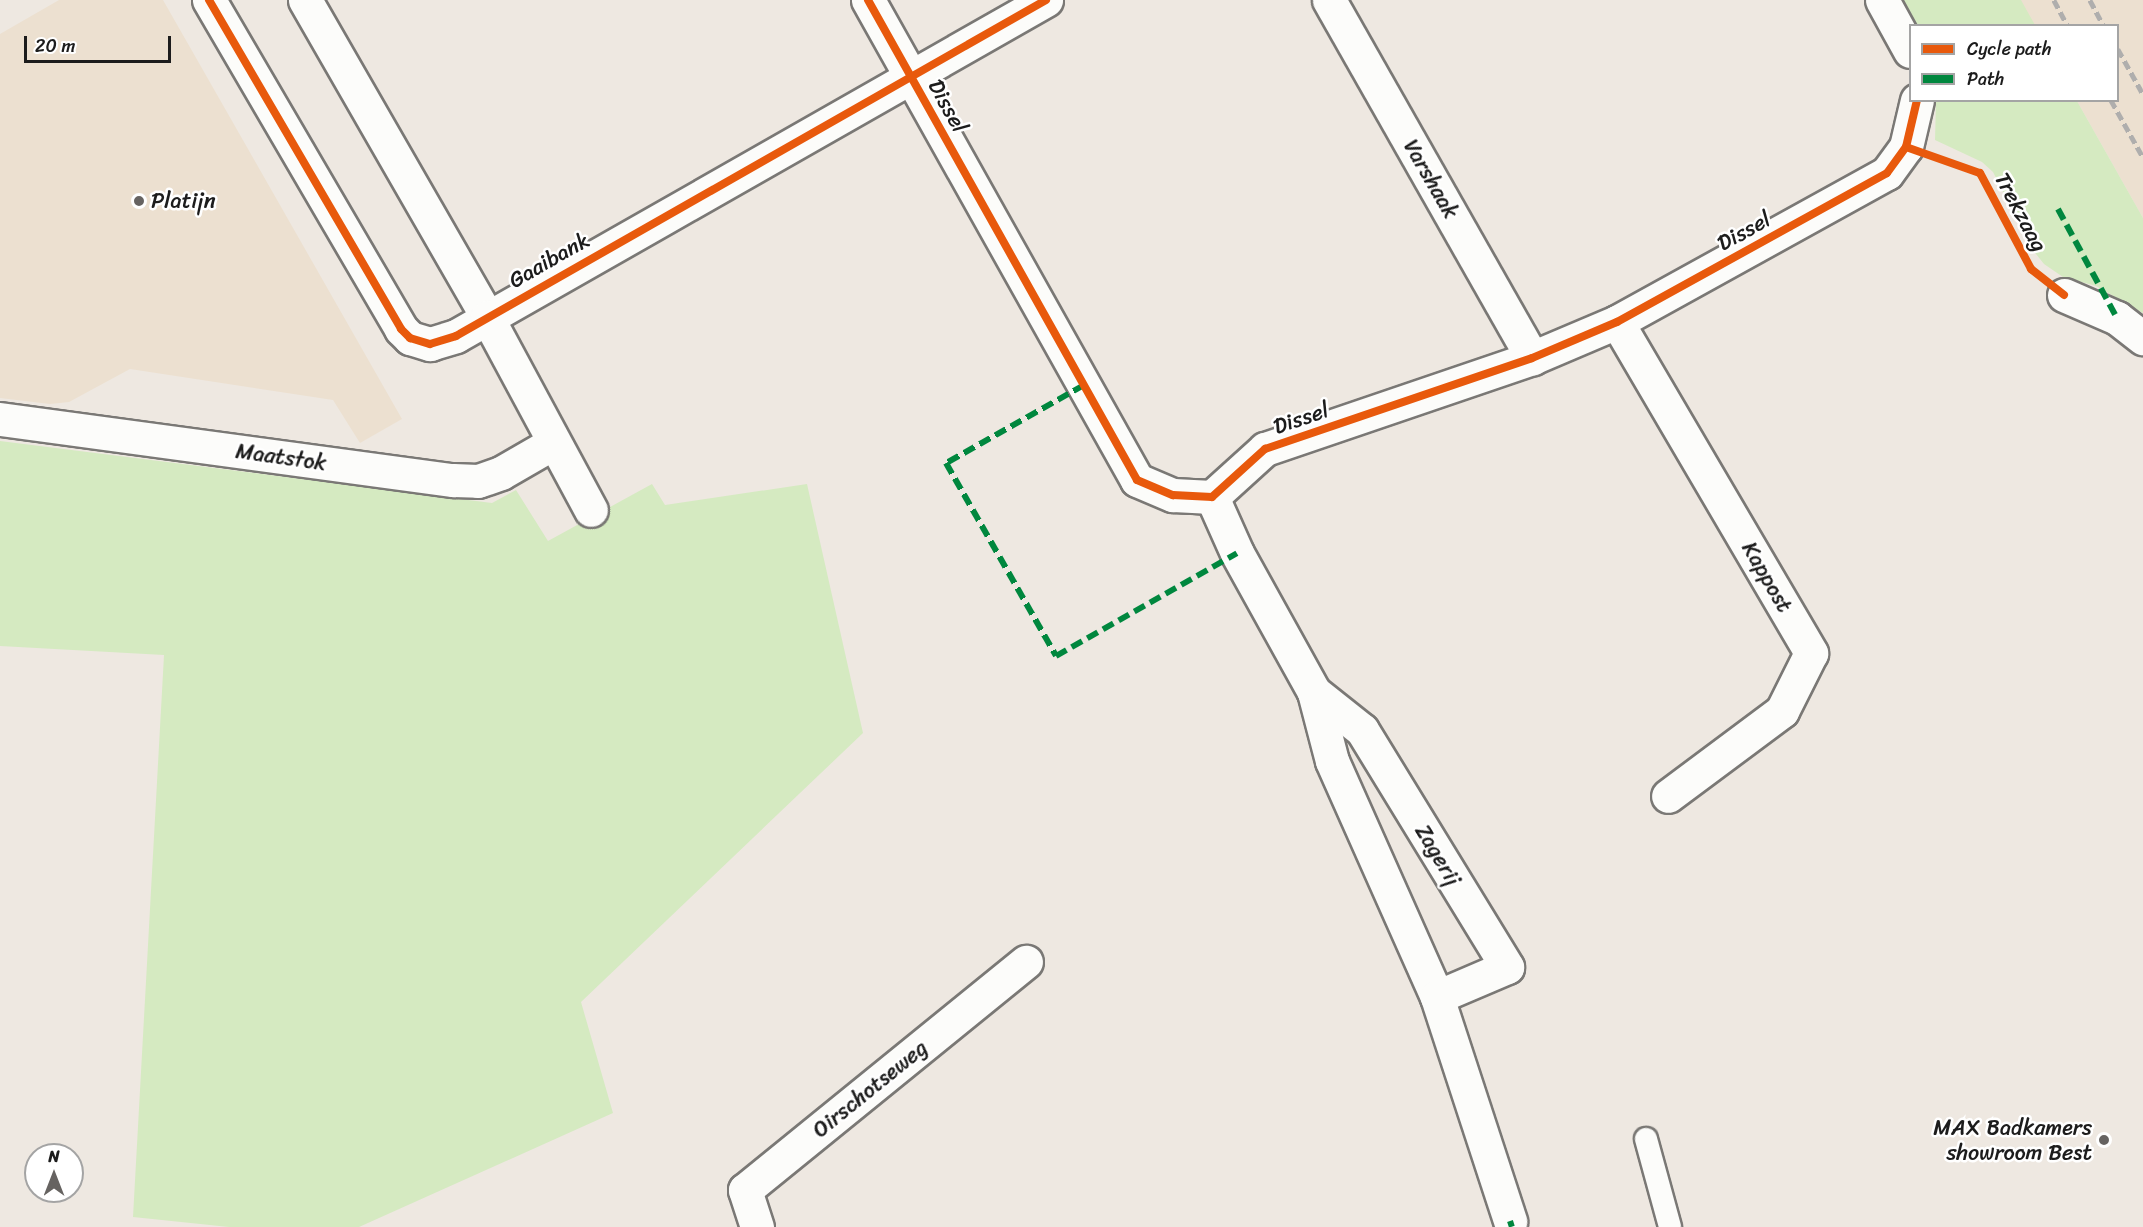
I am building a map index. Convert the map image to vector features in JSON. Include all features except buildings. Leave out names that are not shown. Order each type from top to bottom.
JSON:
[{"type":"street","name":"Gaaibank","points":[[209,0],[402,329],[410,338],[430,344],[456,336],[910,75],[1046,0]]},
{"type":"street","points":[[305,0],[487,317],[591,510]]},
{"type":"street","name":"Dissel","points":[[868,0],[1137,480],[1173,495],[1212,497],[1265,449],[1532,358],[1617,322],[1887,173],[1906,147],[1917,102]]},
{"type":"street","name":"Varshaak","points":[[1329,0],[1532,358]]},
{"type":"street","points":[[1882,0],[1909,47]]},
{"type":"street","points":[[2064,295],[2117,318],[2143,338]]},
{"type":"street","name":"Kappost","points":[[1617,322],[1811,653],[1782,711],[1668,796]]},
{"type":"street","name":"Maatstok","points":[[0,420],[453,480],[478,481],[501,473],[553,443]]},
{"type":"street","name":"Zagerij","points":[[1212,497],[1237,553],[1314,692],[1332,761],[1437,997],[1510,1221]]},
{"type":"street","name":"Zagerij","points":[[1314,692],[1362,730],[1506,967],[1437,997]]},
{"type":"street","name":"Oirschotseweg","points":[[757,1227],[745,1190],[1026,962]]},
{"type":"lane","points":[[1646,1139],[1670,1227]]},
{"type":"shaded area","name":"Platijn","points":[[59,0],[163,0],[402,419],[360,443],[333,400],[130,369],[69,402],[50,404],[0,398],[0,34]]},
{"type":"shaded area","points":[[1921,0],[2143,0],[2143,218],[2078,102],[2119,102],[2119,24],[1934,24]]},
{"type":"green space","points":[[1903,0],[2021,0],[2034,24],[1916,24]]},
{"type":"green space","points":[[1936,102],[2078,102],[2143,218],[2143,313],[2096,286],[2063,277],[2044,264],[2032,249],[1993,172],[1982,162],[1935,140]]},
{"type":"green space","points":[[0,441],[492,503],[516,490],[548,541],[652,484],[665,505],[807,484],[863,733],[581,1002],[613,1113],[359,1227],[229,1227],[133,1217],[164,655],[0,646]]},
{"type":"railway","points":[[2054,0],[2067,24]]},
{"type":"railway","points":[[2090,0],[2103,24]]},
{"type":"railway","points":[[2119,51],[2143,94]]},
{"type":"railway","points":[[2112,102],[2143,157]]},
{"type":"marked path","points":[[2058,209],[2117,318]]},
{"type":"marked path","points":[[1084,385],[946,463],[1056,656],[1237,553]]},
{"type":"marked path","points":[[1510,1221],[1512,1227]]},
{"type":"cycle path","points":[[209,0],[401,329],[410,338],[430,344],[456,336],[1046,0]]},
{"type":"cycle path","points":[[868,0],[1137,480],[1173,495],[1212,497],[1265,449],[1532,358],[1617,322],[1887,173],[1906,147],[1917,102]]},
{"type":"cycle path","name":"Trekzaag","points":[[1906,147],[1980,173],[2031,269],[2064,295]]},
{"type":"place","name":"Platijn","points":[[139,201]]},
{"type":"place","name":"MAX Badkamers showroom Best","points":[[2104,1140]]}]
